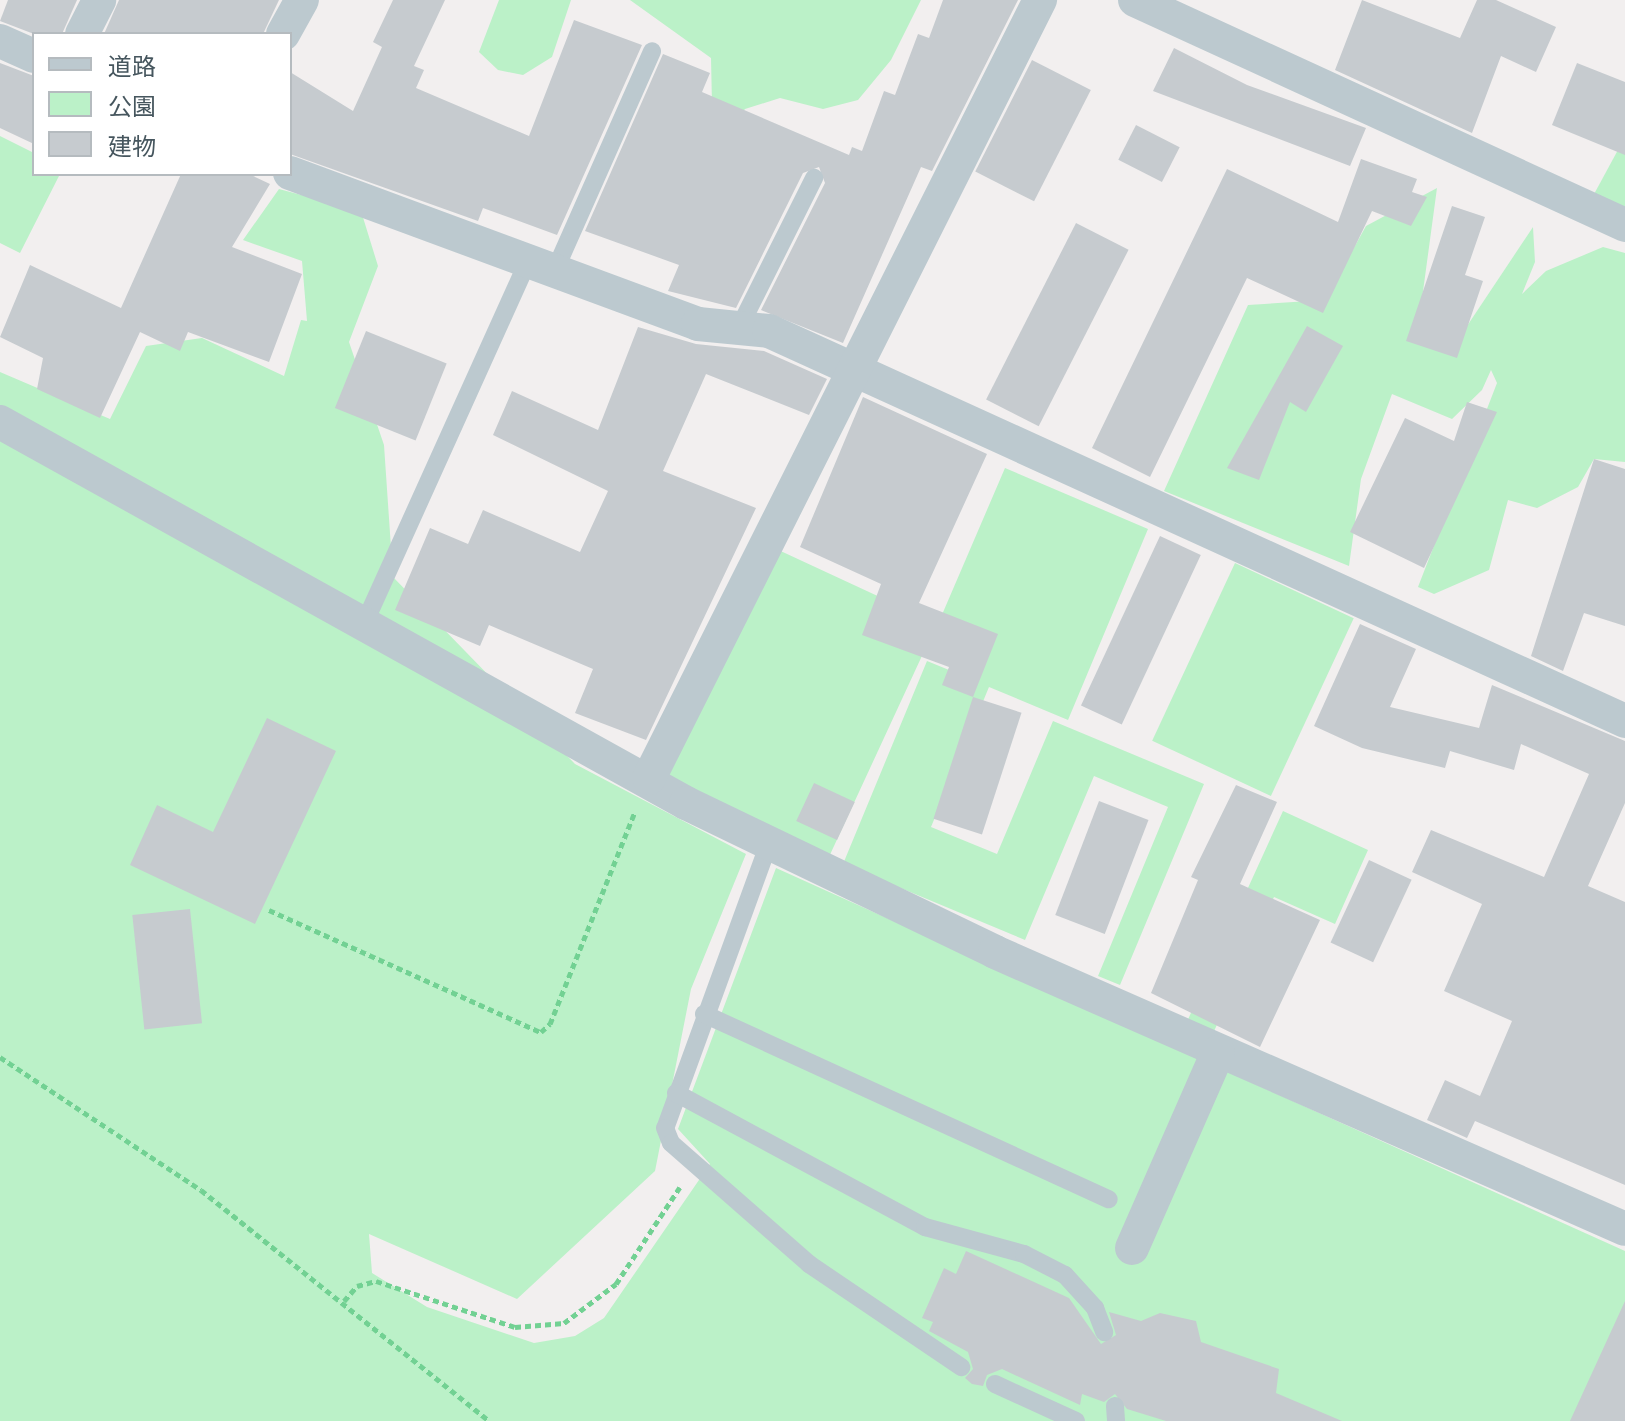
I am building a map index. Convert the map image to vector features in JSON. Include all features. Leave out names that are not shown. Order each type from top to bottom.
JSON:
[{"type":"street","points":[[83,32],[99,0]]},
{"type":"street","points":[[284,32],[302,0]]},
{"type":"street","points":[[649,778],[1040,0]]},
{"type":"street","points":[[1135,0],[1625,225]]},
{"type":"street","points":[[0,41],[32,55]]},
{"type":"street","points":[[292,174],[543,262],[698,324],[769,331],[1625,721]]},
{"type":"street","points":[[0,422],[769,843],[1218,1052],[1625,1229]]},
{"type":"street","points":[[1132,1248],[1218,1052]]},
{"type":"lane","points":[[365,622],[543,262],[652,51]]},
{"type":"lane","points":[[739,328],[814,178]]},
{"type":"lane","points":[[769,843],[704,1014],[665,1128],[695,1165],[863,1307],[961,1367]]},
{"type":"lane","points":[[704,1014],[1109,1199]]},
{"type":"lane","points":[[676,1093],[925,1227],[1024,1254],[1065,1275],[1095,1308],[1104,1332]]},
{"type":"lane","points":[[995,1384],[1076,1421]]},
{"type":"path","points":[[269,910],[541,1032],[550,1024],[649,778]]},
{"type":"path","points":[[0,1057],[201,1190],[344,1301],[489,1421]]},
{"type":"path","points":[[344,1301],[357,1286],[376,1281],[515,1327],[564,1323],[616,1284],[695,1165]]},
{"type":"green space","points":[[499,0],[571,0],[552,57],[523,75],[498,70],[479,52]]},
{"type":"green space","points":[[630,0],[921,0],[891,60],[858,100],[823,109],[780,98],[745,109],[713,152],[711,58]]},
{"type":"green space","points":[[0,136],[32,152],[32,176],[59,176],[20,253],[0,243]]},
{"type":"green space","points":[[1625,137],[1625,211],[1593,196]]},
{"type":"green space","points":[[1437,188],[1419,321],[1453,347],[1533,227],[1535,262],[1522,294],[1546,271],[1603,247],[1625,253],[1625,462],[1594,459],[1578,487],[1537,508],[1508,500],[1489,570],[1434,594],[1418,587],[1497,383],[1491,370],[1482,390],[1452,419],[1392,394],[1361,479],[1349,566],[1164,491],[1248,305],[1325,300],[1366,226]]},
{"type":"green space","points":[[279,189],[361,211],[378,266],[349,342],[384,445],[393,577],[575,764],[746,854],[691,989],[655,1171],[517,1299],[369,1234],[372,1273],[427,1307],[534,1343],[575,1336],[604,1318],[710,1164],[678,1129],[776,868],[1625,1251],[1625,1421],[0,1421],[0,372],[110,419],[146,346],[202,338],[284,376],[301,320],[307,321],[302,261],[243,240]]},
{"type":"green space","points":[[1005,468],[1148,529],[1068,720],[989,687],[931,827],[997,854],[1053,721],[1204,784],[1120,985],[1098,976],[1168,807],[1094,776],[1025,940],[843,864],[927,661],[976,681],[933,632],[828,859],[662,781],[772,547],[938,624]]},
{"type":"green space","points":[[1235,563],[1354,618],[1271,796],[1152,741]]},
{"type":"green space","points":[[1283,811],[1368,850],[1335,924],[1274,897],[1211,1038],[1185,1026]]},
{"type":"building","points":[[8,0],[77,0],[63,32],[32,33],[0,21]]},
{"type":"building","points":[[119,0],[279,0],[264,32],[105,32]]},
{"type":"building","points":[[393,0],[445,0],[414,66],[424,70],[416,88],[529,136],[574,20],[642,45],[557,235],[483,208],[478,221],[292,155],[292,73],[353,111],[382,47],[373,42]]},
{"type":"building","points":[[943,0],[1018,0],[932,171],[921,167],[843,343],[761,310],[825,183],[819,167],[803,173],[736,308],[668,291],[679,265],[585,231],[663,54],[710,73],[702,92],[849,155],[852,147],[862,151],[884,91],[895,95],[918,34],[929,38]]},
{"type":"building","points":[[1362,0],[1460,38],[1477,0],[1496,0],[1556,27],[1536,72],[1501,56],[1472,133],[1335,70]]},
{"type":"building","points":[[1174,48],[1247,85],[1366,128],[1350,166],[1153,91]]},
{"type":"building","points":[[1032,60],[1091,90],[1034,201],[975,171]]},
{"type":"building","points":[[0,63],[32,75],[32,143],[0,128]]},
{"type":"building","points":[[1577,63],[1625,82],[1625,155],[1552,125]]},
{"type":"building","points":[[1136,125],[1180,147],[1162,182],[1118,160]]},
{"type":"building","points":[[1361,159],[1417,179],[1412,192],[1427,197],[1411,226],[1372,211],[1323,313],[1247,278],[1150,477],[1092,448],[1227,169],[1338,222]]},
{"type":"building","points":[[180,176],[253,176],[270,184],[232,247],[302,274],[269,362],[188,332],[180,351],[140,332],[100,418],[37,389],[43,358],[0,337],[30,265],[121,308]]},
{"type":"building","points":[[1452,206],[1485,217],[1465,275],[1483,281],[1457,358],[1406,341]]},
{"type":"building","points":[[1076,223],[1129,250],[1039,426],[986,399]]},
{"type":"building","points":[[1307,326],[1343,346],[1306,412],[1290,402],[1259,480],[1227,468]]},
{"type":"building","points":[[638,327],[696,344],[764,351],[827,379],[809,415],[706,374],[663,471],[756,508],[646,740],[575,713],[593,669],[489,625],[480,646],[395,610],[430,528],[468,544],[483,510],[580,552],[608,491],[493,435],[512,391],[598,430]]},
{"type":"building","points":[[366,331],[447,364],[416,441],[335,408]]},
{"type":"building","points":[[863,397],[987,454],[919,603],[998,634],[973,697],[942,685],[949,667],[862,635],[881,584],[800,547]]},
{"type":"building","points":[[1467,402],[1497,412],[1424,568],[1350,532],[1405,418],[1454,441]]},
{"type":"building","points":[[1594,459],[1625,469],[1625,626],[1584,613],[1563,671],[1531,656]]},
{"type":"building","points":[[1160,536],[1201,555],[1122,724],[1081,705]]},
{"type":"building","points":[[1360,624],[1416,649],[1390,707],[1479,728],[1492,685],[1625,741],[1625,803],[1588,886],[1625,902],[1625,1185],[1475,1121],[1467,1138],[1427,1120],[1445,1080],[1480,1096],[1512,1021],[1444,991],[1482,904],[1412,872],[1431,830],[1544,877],[1589,774],[1521,744],[1514,770],[1450,751],[1445,768],[1362,748],[1314,726]]},
{"type":"building","points":[[973,697],[1022,713],[982,834],[933,819]]},
{"type":"building","points":[[267,718],[336,751],[255,924],[130,865],[157,805],[213,832]]},
{"type":"building","points":[[814,783],[855,802],[837,840],[796,821]]},
{"type":"building","points":[[1236,785],[1277,802],[1240,884],[1320,920],[1260,1047],[1151,993],[1198,880],[1191,877]]},
{"type":"building","points":[[1099,801],[1148,820],[1105,934],[1055,915]]},
{"type":"building","points":[[1369,860],[1412,880],[1373,962],[1331,942]]},
{"type":"building","points":[[190,909],[202,1023],[144,1029],[132,915]]},
{"type":"building","points":[[966,1251],[1069,1298],[1101,1344],[1116,1335],[1109,1312],[1141,1321],[1160,1313],[1196,1321],[1201,1342],[1279,1369],[1276,1393],[1342,1421],[1166,1421],[1127,1409],[1115,1394],[1104,1402],[1082,1394],[1080,1405],[1002,1369],[987,1375],[983,1386],[972,1384],[965,1378],[973,1369],[968,1352],[929,1331],[933,1322],[922,1318],[944,1268],[956,1274]]},
{"type":"building","points":[[1625,1301],[1625,1421],[1570,1421]]}]
